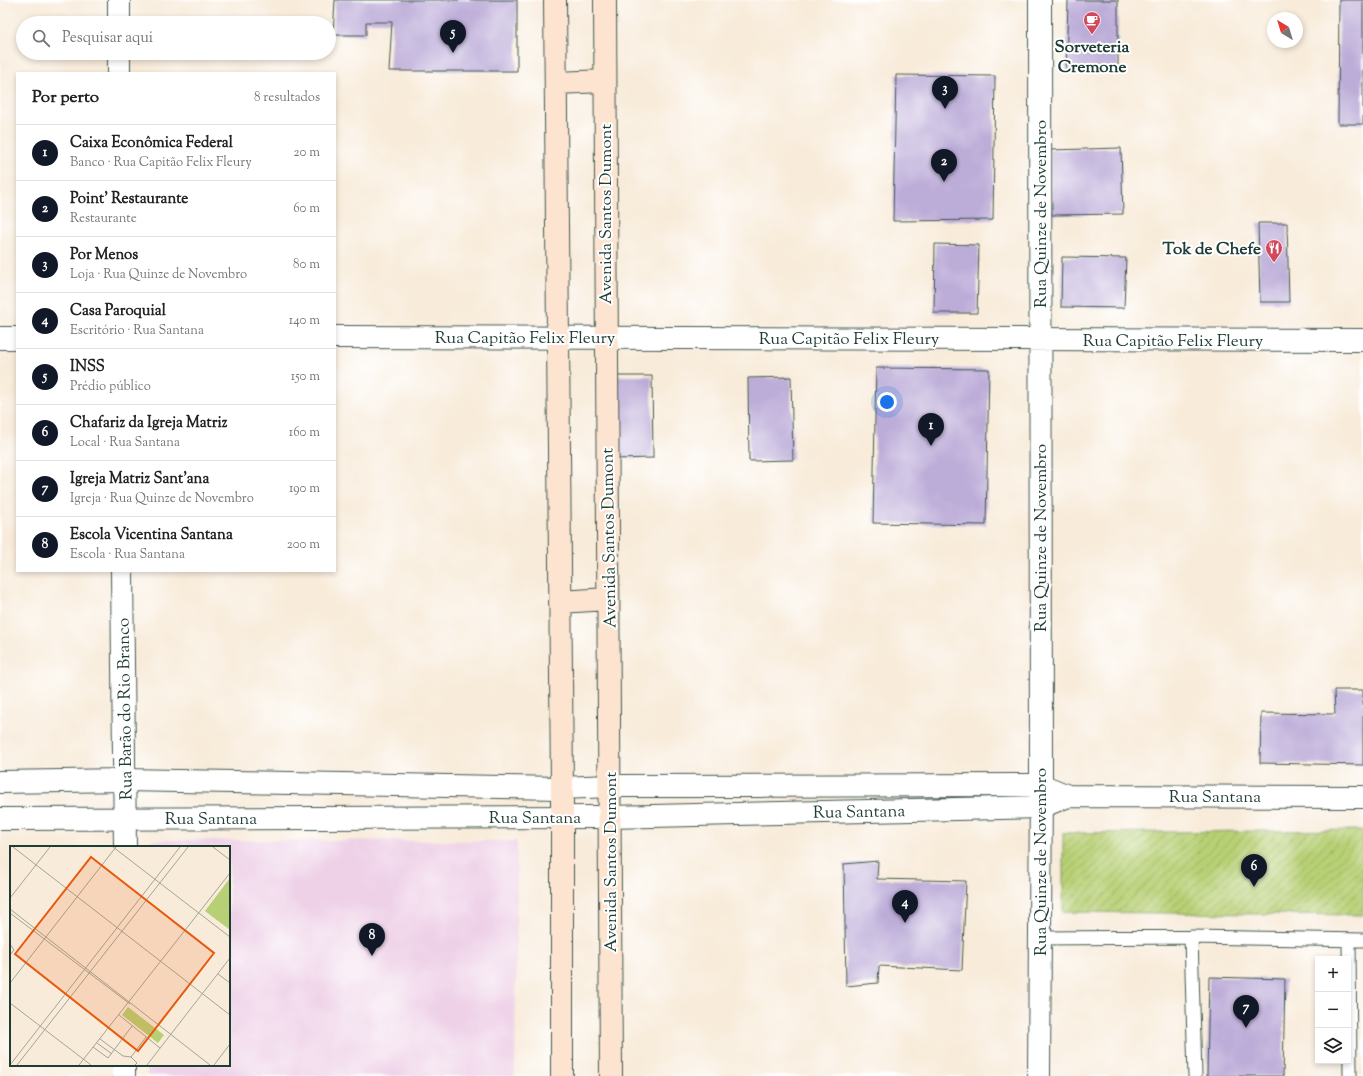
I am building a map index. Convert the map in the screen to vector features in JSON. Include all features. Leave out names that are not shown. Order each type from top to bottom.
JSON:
[{"type":"main road","points":[[555,0],[562,788],[562,1076]]},
{"type":"main road","name":"Avenida Santos Dumont","points":[[605,0],[605,336],[610,786],[611,1076]]},
{"type":"main road","points":[[556,83],[605,81]]},
{"type":"main road","points":[[560,602],[608,599]]},
{"type":"street","points":[[119,0],[119,16]]},
{"type":"street","name":"Rua Quinze de Novembro","points":[[1039,1076],[1041,785],[1040,0]]},
{"type":"street","points":[[119,60],[119,72]]},
{"type":"street","name":"Rua Capitão Felix Fleury","points":[[336,337],[558,338],[605,336],[1363,340]]},
{"type":"street","points":[[0,338],[16,338]]},
{"type":"street","name":"Rua Barão do Rio Branco","points":[[122,572],[125,846]]},
{"type":"street","name":"Rua Santana","points":[[0,782],[124,780],[562,788],[610,786],[1041,785],[1068,796]]},
{"type":"street","points":[[343,818],[344,784]]},
{"type":"street","points":[[412,817],[413,785]]},
{"type":"street","points":[[812,786],[814,812]]},
{"type":"street","name":"Rua Santana","points":[[0,819],[610,817],[1040,807],[1068,796],[1363,796]]},
{"type":"lane","points":[[1040,938],[1191,937],[1363,940]]},
{"type":"lane","points":[[1191,937],[1195,1076]]},
{"type":"lane","points":[[1349,940],[1350,1076]]},
{"type":"shaded area","points":[[150,840],[517,841],[515,1076],[147,1076],[147,1066],[230,1066],[230,846],[149,846]]},
{"type":"green space","points":[[1363,830],[1363,915],[1063,912],[1063,833]]},
{"type":"building","points":[[335,0],[517,0],[517,71],[389,71],[392,22],[366,22],[366,35],[336,35],[336,16],[334,16]]},
{"type":"building","name":"Sorveteria Cremone","points":[[1068,0],[1118,0],[1118,71],[1066,70]]},
{"type":"building","points":[[1339,0],[1363,0],[1363,124],[1338,124]]},
{"type":"building","points":[[896,75],[995,76],[993,220],[893,221]]},
{"type":"building","points":[[1121,148],[1123,214],[1052,215],[1050,150]]},
{"type":"building","name":"Tok de Chefe","points":[[1258,223],[1287,223],[1289,302],[1260,302]]},
{"type":"building","points":[[935,244],[979,245],[977,313],[934,313]]},
{"type":"building","points":[[1062,257],[1126,258],[1124,308],[1061,307]]},
{"type":"building","points":[[876,368],[989,369],[986,525],[873,523]]},
{"type":"building","points":[[614,376],[652,376],[653,458],[615,459]]},
{"type":"building","points":[[791,377],[793,460],[749,461],[748,378]]},
{"type":"building","points":[[1334,690],[1363,690],[1363,765],[1260,763],[1261,713],[1335,714]]},
{"type":"building","points":[[878,861],[877,879],[966,881],[962,970],[879,966],[878,983],[846,986],[844,864]]},
{"type":"building","points":[[1209,977],[1285,979],[1283,1076],[1207,1076]]},
{"type":"place","name":"Sorveteria Cremone","points":[[1092,35]]},
{"type":"place","name":"INSS","points":[[453,53]]},
{"type":"place","name":"Por Menos","points":[[945,109]]},
{"type":"place","name":"Point' Restaurante","points":[[944,182]]},
{"type":"place","name":"Tok de Chefe","points":[[1274,263]]},
{"type":"place","name":"Caixa Econômica Federal","points":[[931,446]]},
{"type":"place","name":"Chafariz da Igreja Matriz","points":[[1254,887]]},
{"type":"place","name":"Casa Paroquial","points":[[905,923]]},
{"type":"place","name":"Escola Vicentina Santana","points":[[372,956]]},
{"type":"place","name":"Igreja Matriz Sant'ana","points":[[1246,1028]]}]
